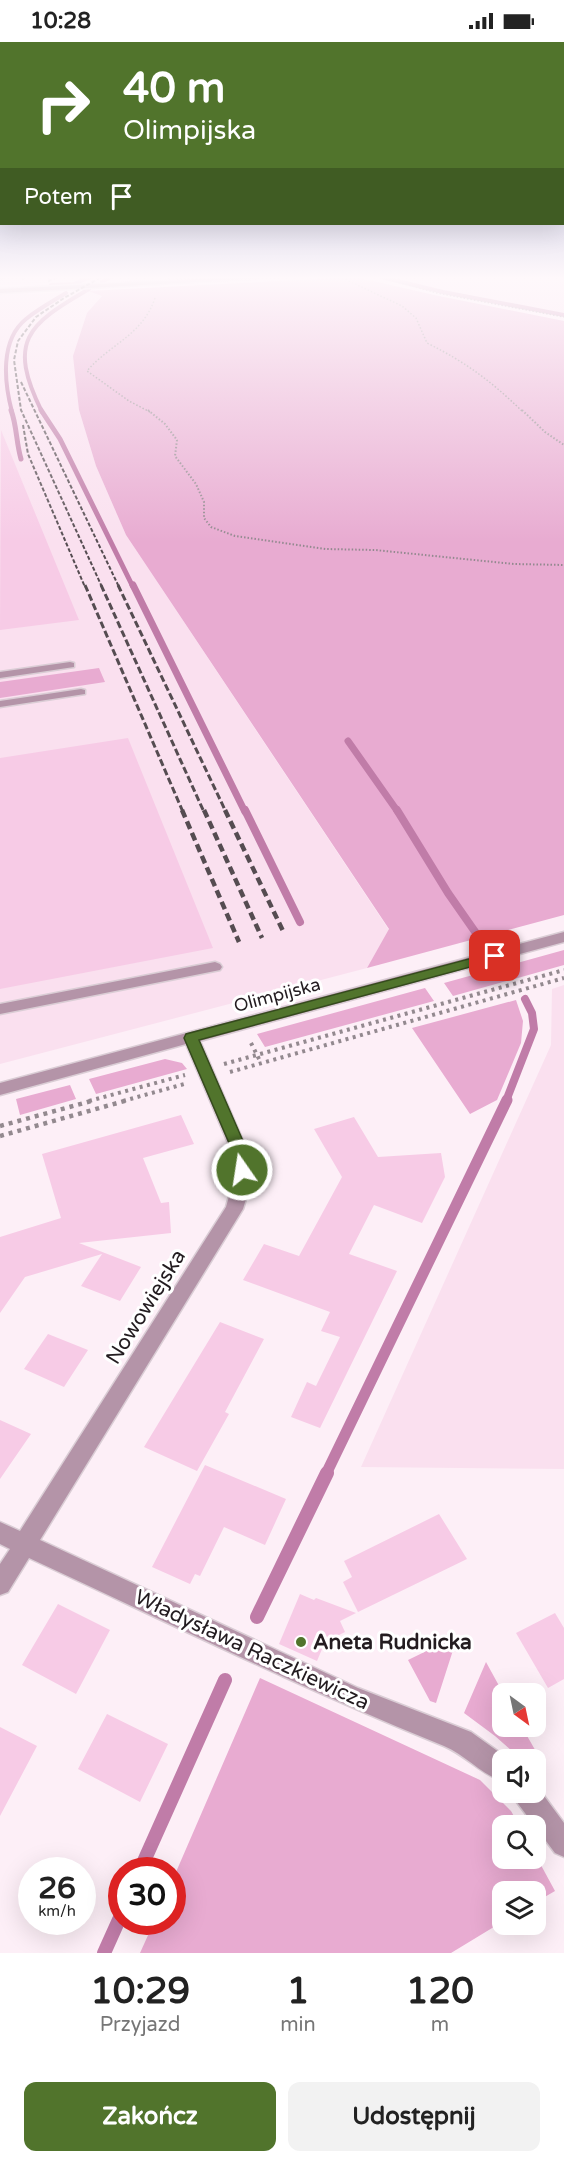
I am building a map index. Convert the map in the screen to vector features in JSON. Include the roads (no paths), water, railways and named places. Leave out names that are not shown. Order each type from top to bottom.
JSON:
[{"type":"street","points":[[0,675],[70,665]]},
{"type":"street","points":[[0,704],[81,692]]},
{"type":"street","name":"Olimpijska","points":[[0,1089],[564,938]]},
{"type":"street","points":[[0,1009],[215,967]]},
{"type":"street","name":"Nowowiejska","points":[[0,1584],[234,1209],[242,1182],[242,1157],[191,1038]]},
{"type":"street","name":"Władysława Raczkiewicza","points":[[0,1533],[352,1697],[462,1741],[492,1762]]},
{"type":"street","points":[[533,1803],[564,1844]]},
{"type":"waterway","points":[[6,364],[7,388],[12,412]]},
{"type":"waterway","points":[[26,364],[31,388],[41,410]]},
{"type":"waterway","points":[[11,410],[21,459]]},
{"type":"waterway","points":[[41,410],[60,439],[133,587]]},
{"type":"waterway","points":[[133,585],[245,812]]},
{"type":"waterway","points":[[348,741],[398,812]]},
{"type":"waterway","points":[[245,810],[300,922]]},
{"type":"waterway","points":[[397,810],[448,893],[478,936]]},
{"type":"waterway","points":[[506,1101],[534,1029],[532,1013],[525,999]]},
{"type":"waterway","points":[[326,1474],[507,1100]]},
{"type":"waterway","points":[[257,1617],[327,1473]]},
{"type":"waterway","points":[[146,1857],[225,1680]]},
{"type":"waterway","points":[[104,1953],[112,1935]]},
{"type":"railway","points":[[15,364],[21,410],[102,587]]},
{"type":"railway","points":[[21,382],[119,587]]},
{"type":"railway","points":[[23,425],[28,454],[85,587]]},
{"type":"railway","points":[[85,585],[183,812]]},
{"type":"railway","points":[[101,585],[204,812]]},
{"type":"railway","points":[[118,585],[226,812]]},
{"type":"railway","points":[[182,810],[239,942]]},
{"type":"railway","points":[[204,810],[262,938]]},
{"type":"railway","points":[[225,810],[284,933]]},
{"type":"place","name":"Aneta Rudnicka","points":[[301,1642]]}]
